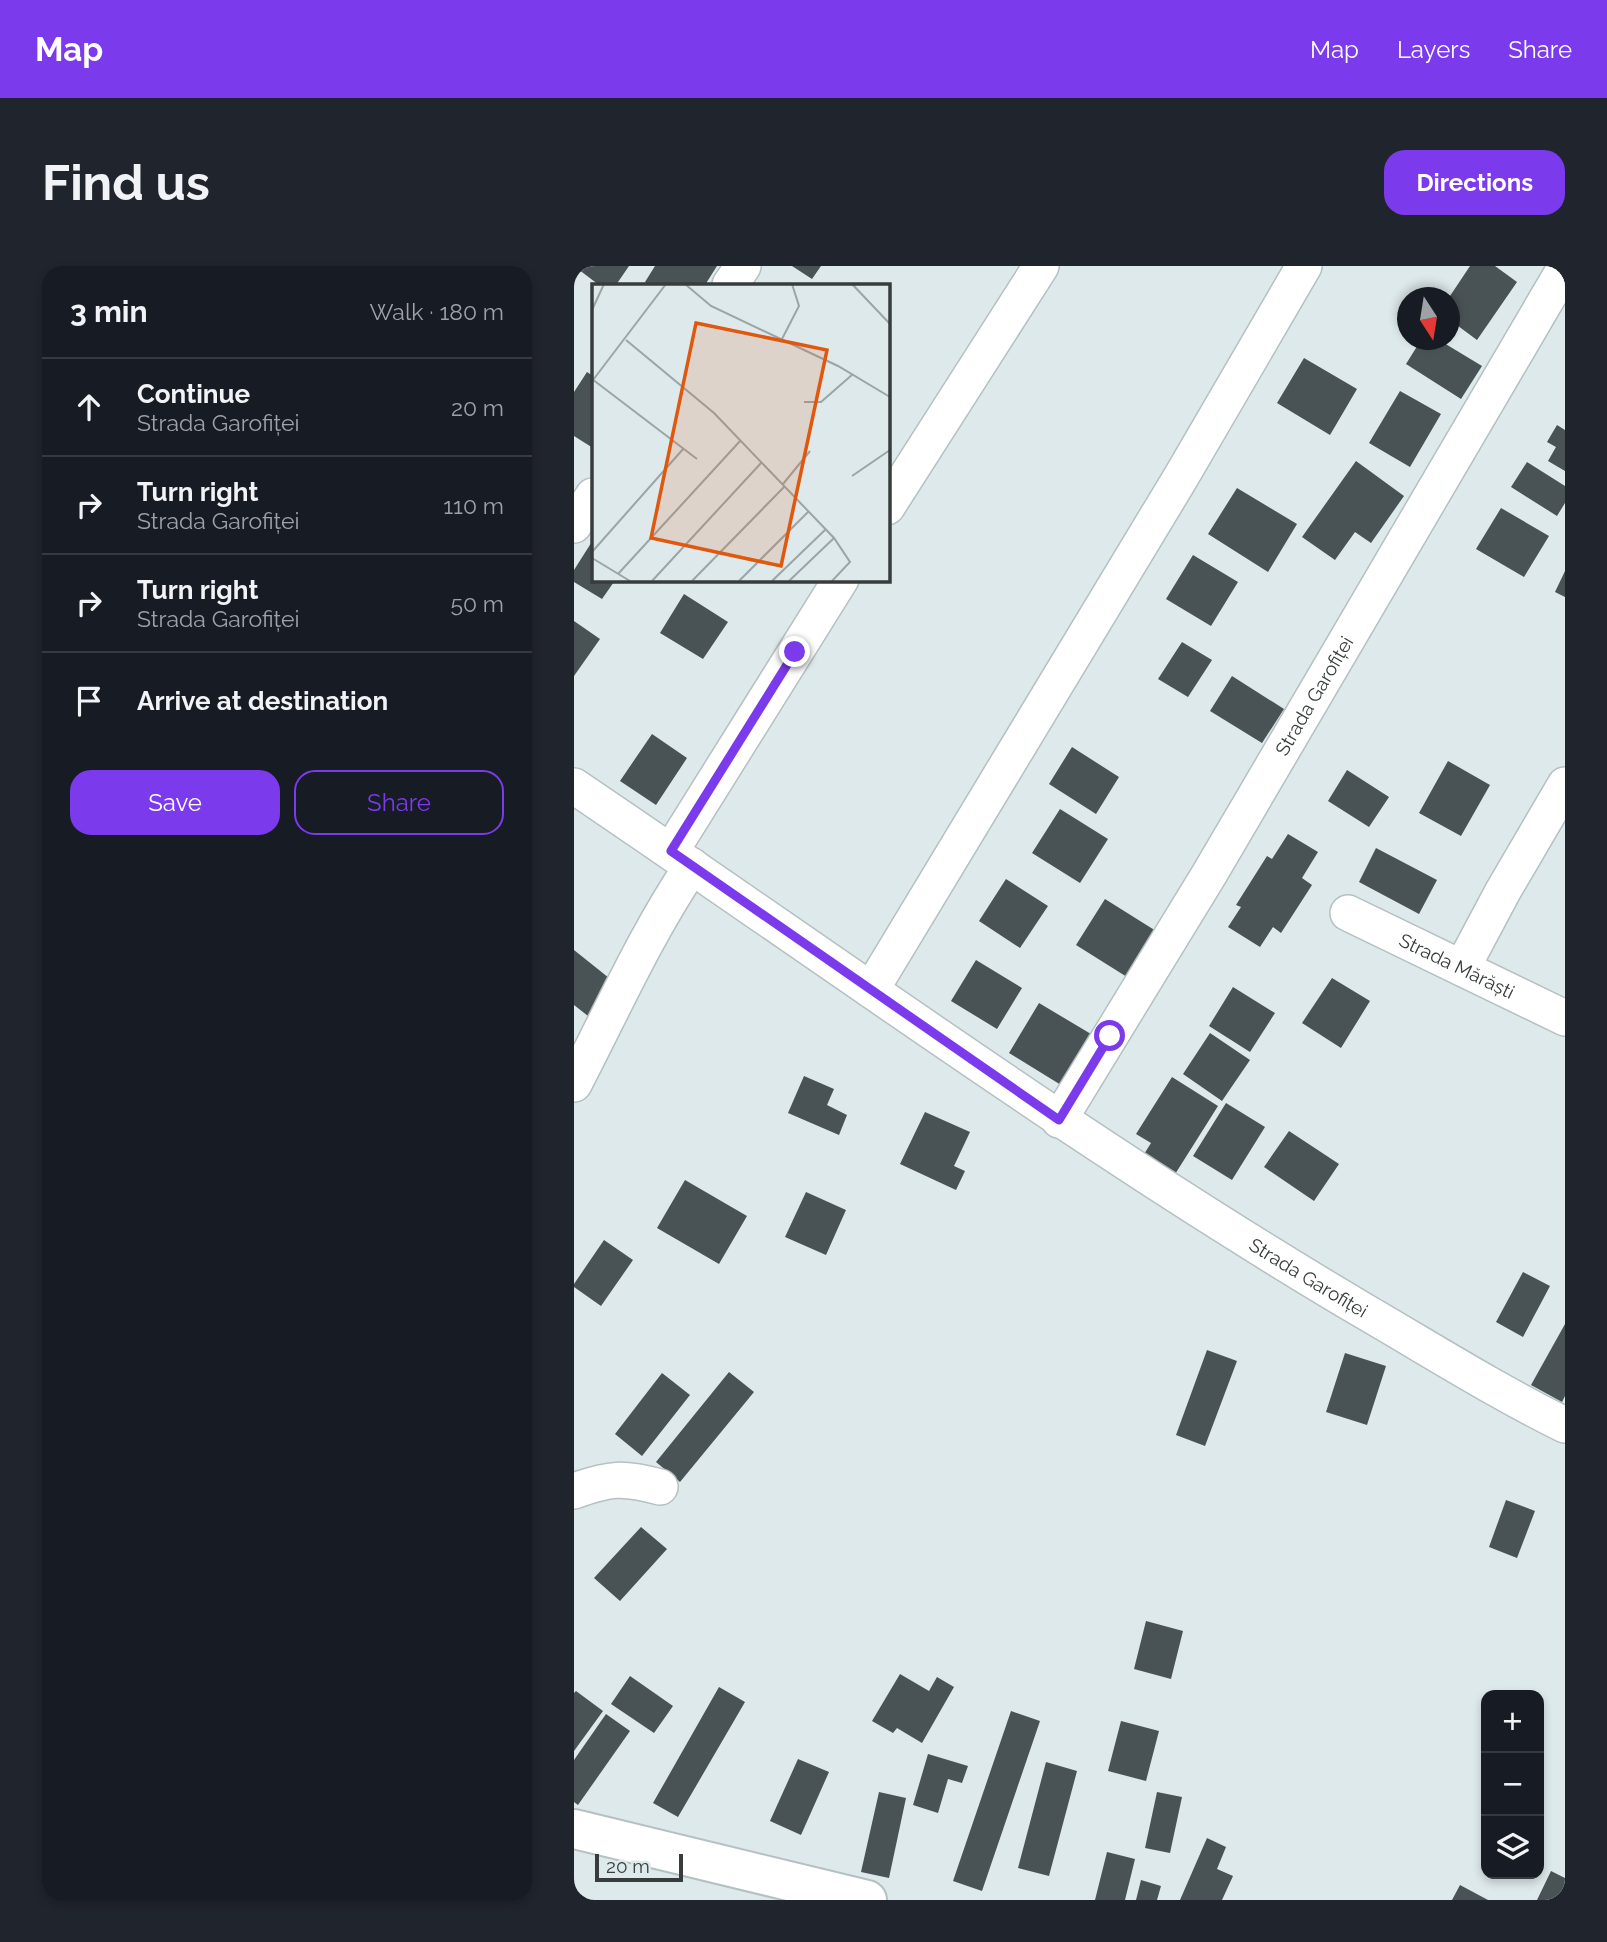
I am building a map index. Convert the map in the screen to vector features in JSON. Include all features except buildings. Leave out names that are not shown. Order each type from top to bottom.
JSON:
[{"type":"main road","points":[[574,1829],[867,1900]]},
{"type":"street","points":[[731,284],[743,266]]},
{"type":"street","points":[[889,504],[1041,266]]},
{"type":"street","points":[[871,990],[1181,477],[1304,266]]},
{"type":"street","name":"Strada Garofiței","points":[[1059,1120],[1210,873],[1565,268]]},
{"type":"street","points":[[574,526],[592,498]]},
{"type":"street","points":[[574,1084],[673,894],[682,859],[840,581]]},
{"type":"street","points":[[1462,968],[1565,785]]},
{"type":"street","name":"Strada Garofiței","points":[[574,786],[1059,1120],[1296,1271],[1521,1403],[1565,1425]]},
{"type":"street","name":"Strada Mărăști","points":[[1348,913],[1565,1018]]},
{"type":"street","points":[[574,1491],[604,1480],[632,1479],[660,1487]]},
{"type":"route","points":[[795,652],[671,851],[1059,1120],[1110,1036]]}]
